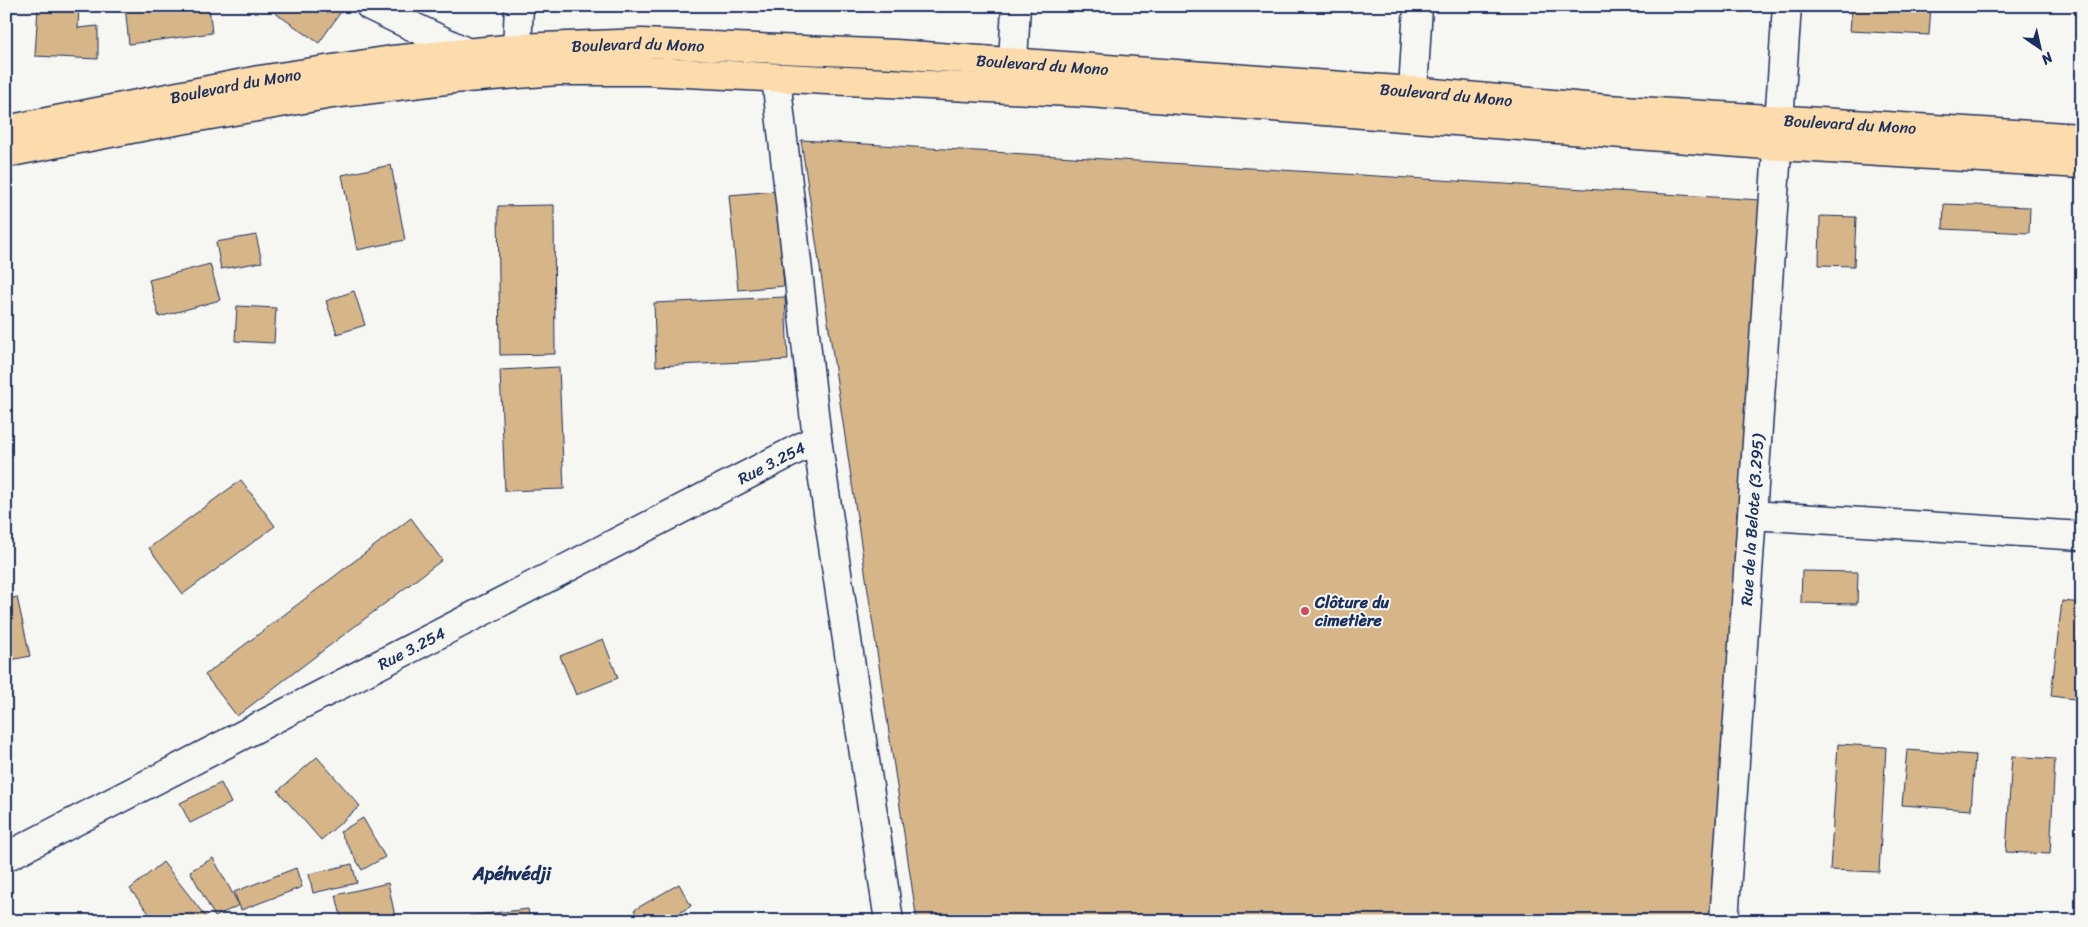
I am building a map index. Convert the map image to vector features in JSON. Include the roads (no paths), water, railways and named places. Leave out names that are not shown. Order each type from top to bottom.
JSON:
[{"type":"main road","name":"Boulevard du Mono","points":[[6,130],[259,80],[466,52],[642,43],[708,44],[896,54],[1413,91],[1607,108],[1780,133],[2082,164]]},
{"type":"main road","name":"Boulevard du Mono","points":[[6,153],[332,94],[453,78],[558,72],[618,71],[963,85],[1780,133],[2082,138]]},
{"type":"street","points":[[370,6],[466,52]]},
{"type":"street","points":[[517,48],[518,6]]},
{"type":"street","points":[[1013,62],[1016,6]]},
{"type":"street","points":[[1413,91],[1418,6]]},
{"type":"street","name":"Rue de la Belote (3.295)","points":[[1724,921],[1780,133],[1787,6]]},
{"type":"street","points":[[776,78],[817,439],[889,921]]},
{"type":"street","name":"Rue 3.254","points":[[6,857],[817,439]]},
{"type":"street","points":[[1752,515],[2082,536]]},
{"type":"place","name":"Clôture du cimetière","points":[[1305,611]]},
{"type":"district","name":"Apéhvédji","points":[[512,874]]}]
